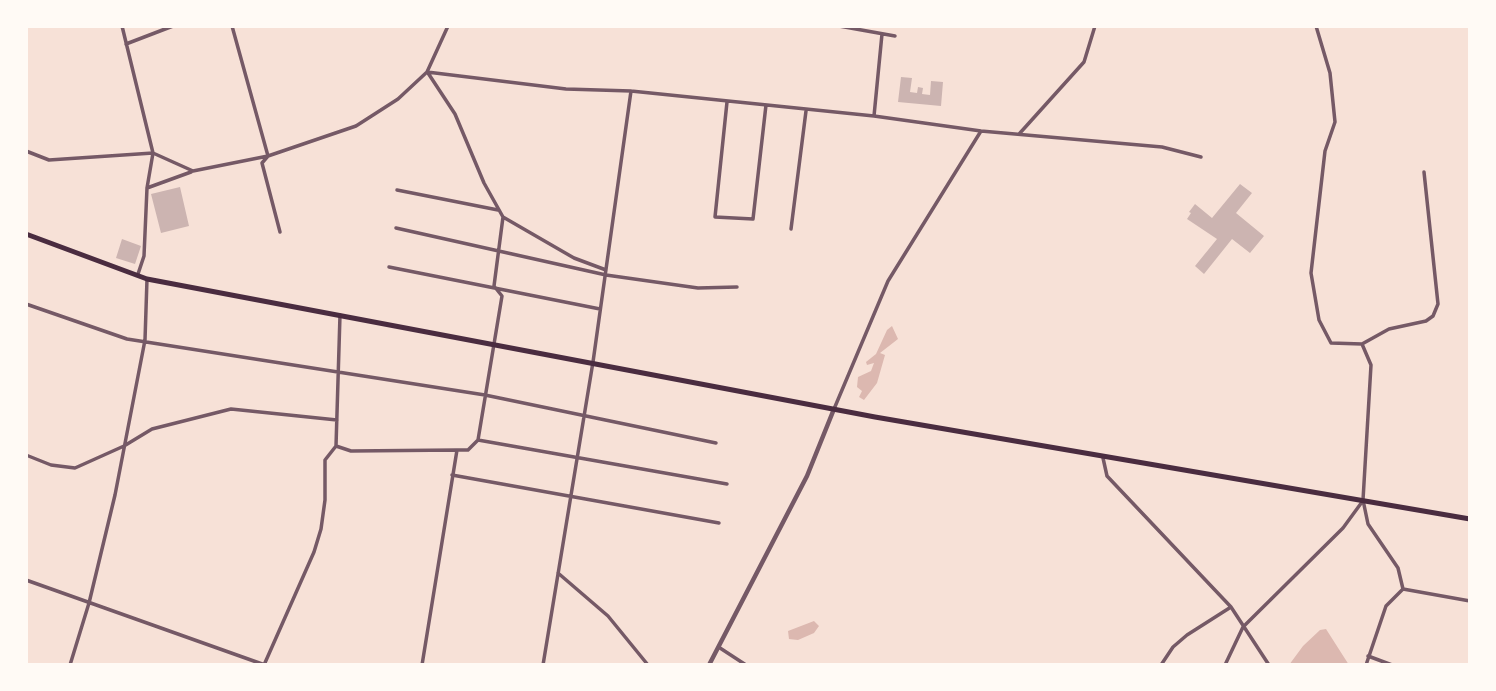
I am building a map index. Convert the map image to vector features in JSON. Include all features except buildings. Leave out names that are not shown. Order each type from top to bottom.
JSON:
[{"type":"main road","points":[[26,234],[147,279],[1103,458],[1470,519]]},
{"type":"street","points":[[122,26],[153,153],[147,188],[144,256],[138,275]]},
{"type":"street","points":[[126,44],[173,26]]},
{"type":"street","points":[[232,26],[268,156]]},
{"type":"street","points":[[147,188],[193,171],[268,156],[356,126],[398,99],[427,72],[448,26]]},
{"type":"street","points":[[839,26],[895,36]]},
{"type":"street","points":[[1020,133],[1084,62],[1095,26]]},
{"type":"street","points":[[1316,26],[1330,73],[1335,122],[1325,151],[1311,273],[1319,320],[1331,343],[1362,344],[1389,329],[1426,321],[1433,316],[1438,304],[1424,172]]},
{"type":"street","points":[[874,116],[882,34]]},
{"type":"street","points":[[427,72],[566,89],[631,91],[874,116],[981,131],[1179,148],[1201,157]]},
{"type":"street","points":[[427,72],[439,85],[455,114],[503,217],[574,258],[606,273]]},
{"type":"street","points":[[543,665],[593,362],[631,91]]},
{"type":"street","points":[[727,102],[715,217],[753,219],[766,105]]},
{"type":"street","points":[[791,229],[806,111]]},
{"type":"street","points":[[709,665],[807,476],[888,281],[981,131]]},
{"type":"street","points":[[26,151],[49,160],[153,153],[193,171]]},
{"type":"street","points":[[268,156],[262,163],[280,232]]},
{"type":"street","points":[[397,190],[498,210]]},
{"type":"street","points":[[336,446],[352,451],[468,450],[478,440],[502,296],[496,288],[503,217]]},
{"type":"street","points":[[396,228],[606,273],[698,288],[737,287]]},
{"type":"street","points":[[389,267],[601,309]]},
{"type":"street","points":[[69,665],[89,603],[124,446],[145,340],[147,279]]},
{"type":"street","points":[[26,304],[127,339],[485,395],[716,443]]},
{"type":"street","points":[[26,580],[264,665],[314,552],[325,500],[325,460],[336,446],[336,370],[340,315]]},
{"type":"street","points":[[1362,344],[1371,365],[1363,500],[1368,524],[1398,568],[1403,589]]},
{"type":"street","points":[[26,455],[51,465],[75,468],[124,446],[152,429],[231,409],[337,419]]},
{"type":"street","points":[[478,440],[727,484]]},
{"type":"street","points":[[422,665],[457,450]]},
{"type":"street","points":[[1103,458],[1107,476],[1231,607],[1269,665]]},
{"type":"street","points":[[452,475],[719,523]]},
{"type":"street","points":[[1225,665],[1243,627],[1343,528],[1363,500]]},
{"type":"street","points":[[558,573],[608,617],[648,665]]},
{"type":"street","points":[[1403,589],[1470,601]]},
{"type":"street","points":[[1366,665],[1386,606],[1403,589]]},
{"type":"street","points":[[1161,665],[1173,647],[1187,635],[1231,607]]},
{"type":"street","points":[[720,648],[746,665]]},
{"type":"street","points":[[1368,656],[1392,665]]},
{"type":"shaded area","points":[[892,326],[898,339],[880,353],[885,355],[877,383],[864,400],[859,397],[862,391],[857,387],[858,377],[871,371],[874,363],[867,365],[866,362],[876,354],[887,330]]},
{"type":"shaded area","points":[[814,621],[819,626],[814,633],[798,640],[789,639],[788,631]]},
{"type":"shaded area","points":[[1326,629],[1349,665],[1289,665],[1303,646],[1320,630]]}]
